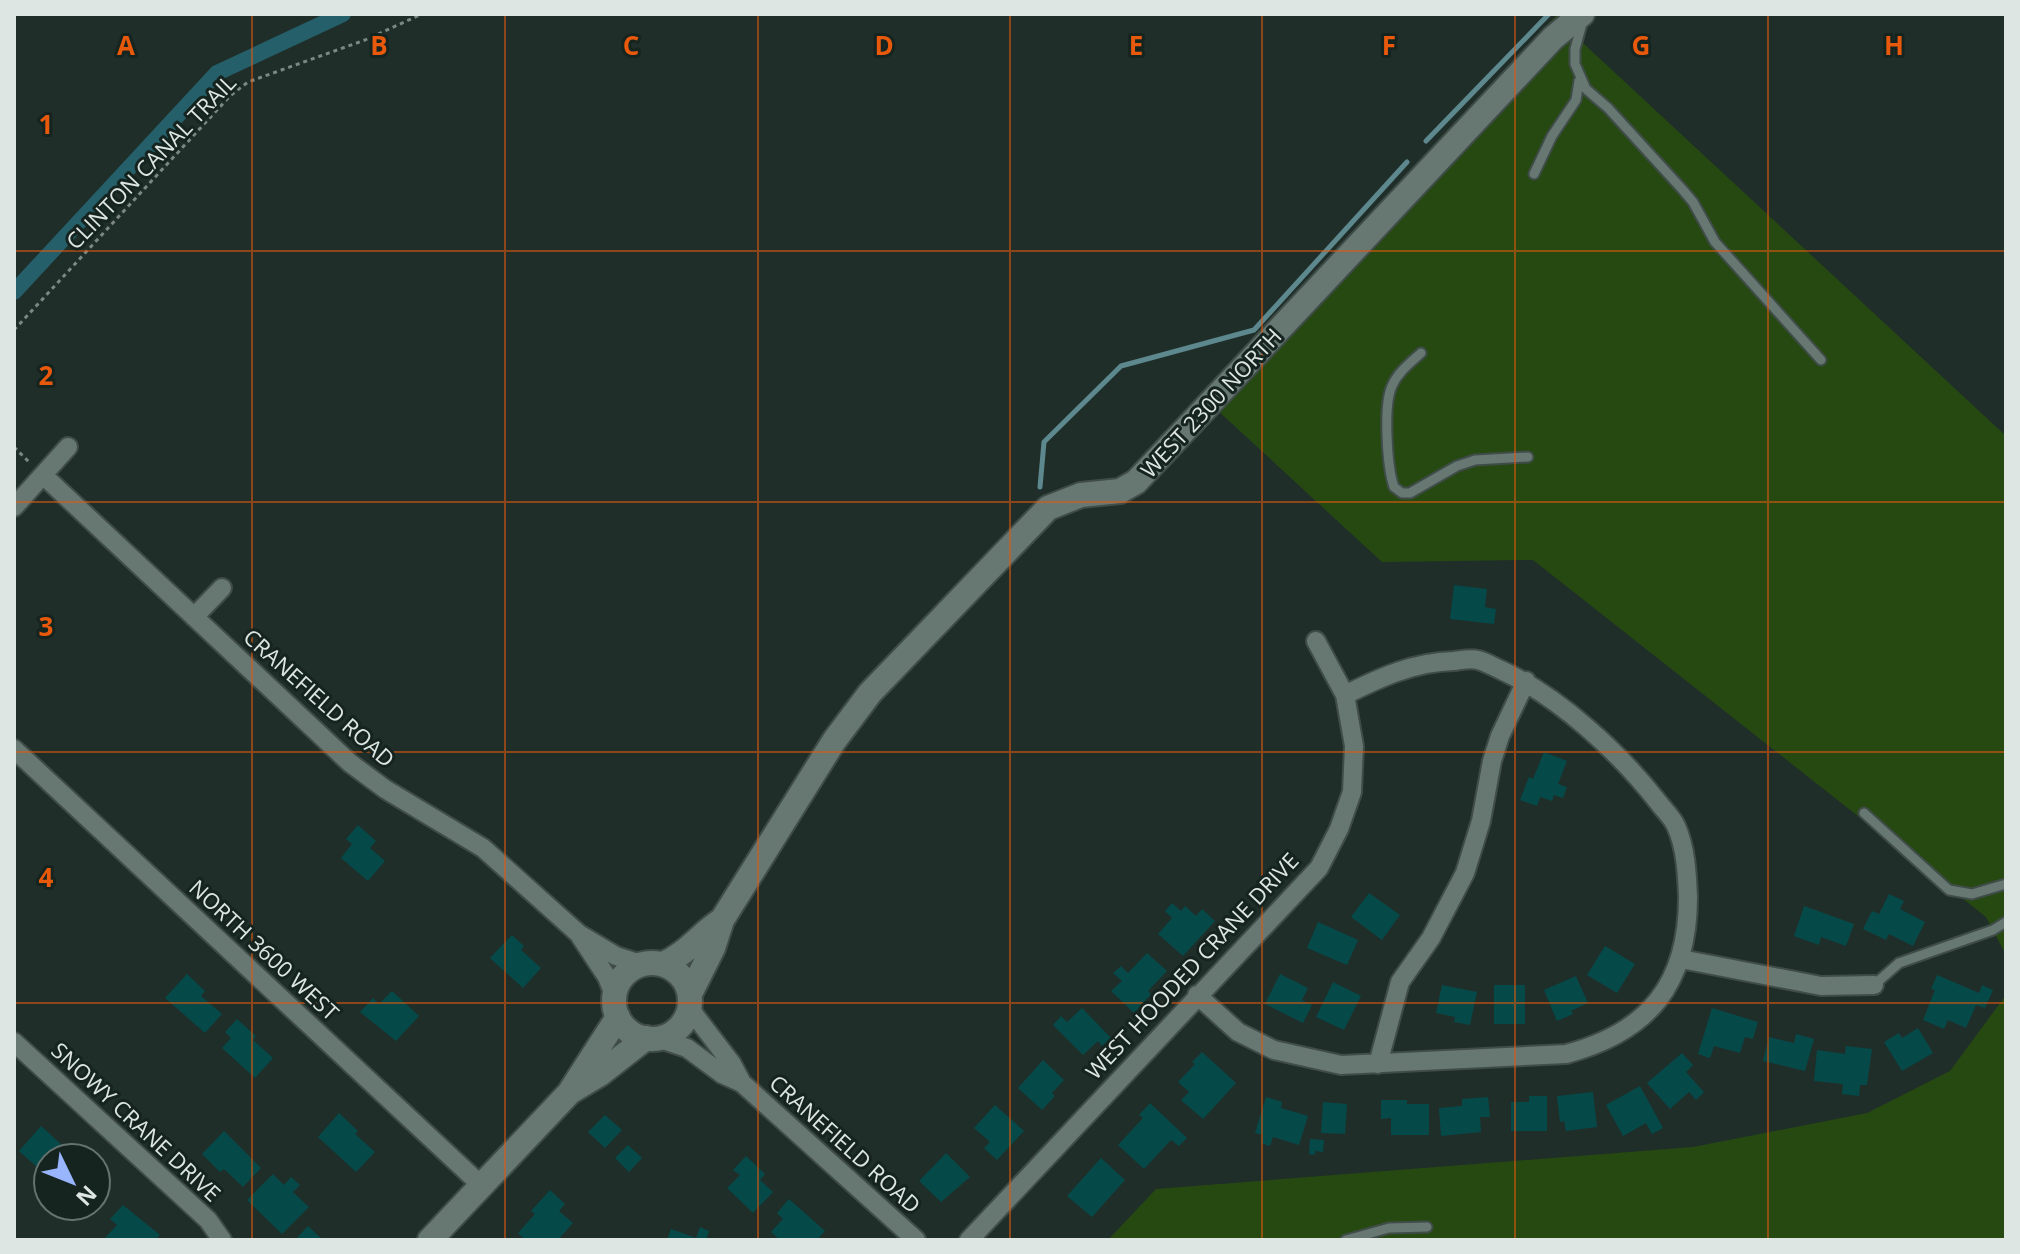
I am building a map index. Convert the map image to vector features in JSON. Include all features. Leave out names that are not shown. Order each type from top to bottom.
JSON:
[{"type":"street","name":"WEST 2300 NORTH","points":[[722,920],[834,741],[870,693],[902,659],[1048,508],[1081,495],[1120,491],[1136,482],[1553,38],[1584,14]]},
{"type":"street","points":[[14,507],[68,447]]},
{"type":"street","name":"CRANEFIELD ROAD","points":[[43,475],[350,763],[385,789],[483,848],[579,934],[616,956],[652,964]]},
{"type":"street","points":[[194,617],[222,588]]},
{"type":"street","name":"WEST HOODED CRANE DRIVE","points":[[969,1240],[1319,868],[1339,829],[1352,792],[1354,746],[1345,695],[1316,641]]},
{"type":"street","points":[[1197,995],[1238,1032],[1274,1050],[1341,1065],[1566,1054],[1592,1047],[1624,1032],[1647,1013],[1667,988],[1681,959],[1688,923],[1687,868],[1676,825],[1638,777],[1560,705],[1526,681],[1478,660],[1434,661],[1386,674],[1345,695]]},
{"type":"street","points":[[1378,1064],[1400,982],[1431,938],[1465,873],[1481,821],[1496,749],[1526,681]]},
{"type":"street","name":"NORTH 3600 WEST","points":[[14,749],[481,1185]]},
{"type":"street","points":[[570,1092],[616,1006],[624,976],[690,948],[710,927],[722,920]]},
{"type":"street","points":[[430,1240],[570,1092],[652,1038],[678,1029],[722,920]]},
{"type":"street","name":"CRANEFIELD ROAD","points":[[579,934],[607,977],[616,1006]]},
{"type":"street","points":[[1681,959],[1821,986],[1874,985]]},
{"type":"street","points":[[652,964],[681,975],[690,1002]]},
{"type":"street","name":"CRANEFIELD ROAD","points":[[690,1002],[742,1083]]},
{"type":"street","points":[[616,1006],[624,1027],[652,1038]]},
{"type":"street","name":"CRANEFIELD ROAD","points":[[652,1038],[687,1048],[722,1074],[742,1083],[916,1240]]},
{"type":"street","name":"SNOWY CRANE DRIVE","points":[[14,1042],[208,1220],[222,1240]]},
{"type":"lane","points":[[1584,14],[1575,49],[1575,64],[1586,89],[1608,108],[1682,189],[1715,242],[1821,360]]},
{"type":"lane","points":[[1534,174],[1552,136],[1576,100],[1578,73]]},
{"type":"lane","points":[[1421,353],[1402,371],[1389,394],[1387,409],[1394,487],[1402,493],[1410,493],[1465,463],[1528,457]]},
{"type":"lane","points":[[1864,813],[1949,890],[1972,894],[2006,884]]},
{"type":"lane","points":[[1874,985],[1899,963],[1993,930],[2006,922]]},
{"type":"lane","points":[[1346,1240],[1389,1228],[1427,1227]]},
{"type":"path","name":"CLINTON CANAL TRAIL","points":[[14,330],[230,96],[248,82],[365,40],[422,14]]},
{"type":"path","points":[[14,447],[43,475]]},
{"type":"green space","points":[[1558,14],[1595,14],[1570,31],[2006,436],[2006,955],[1986,917],[1533,560],[1382,562],[1216,409],[1559,43],[1544,28]]},
{"type":"green space","points":[[2006,995],[2006,1240],[1108,1240],[1156,1189],[1693,1147],[1867,1113],[1950,1071]]},
{"type":"building","points":[[1454,585],[1487,589],[1485,607],[1496,609],[1494,624],[1450,619]]},
{"type":"building","points":[[1544,752],[1567,761],[1558,784],[1567,787],[1563,798],[1554,795],[1552,801],[1540,797],[1537,806],[1520,800]]},
{"type":"building","points":[[358,825],[376,841],[370,848],[385,861],[368,881],[341,858],[352,844],[346,839]]},
{"type":"building","points":[[1369,893],[1400,915],[1382,940],[1351,917]]},
{"type":"building","points":[[1889,894],[1904,901],[1900,909],[1925,922],[1913,946],[1889,934],[1886,940],[1863,929],[1872,911],[1879,914]]},
{"type":"building","points":[[1172,903],[1181,911],[1185,906],[1196,916],[1202,909],[1215,921],[1183,956],[1158,934],[1172,918],[1165,911]]},
{"type":"building","points":[[1804,906],[1854,924],[1846,946],[1821,937],[1819,945],[1794,936]]},
{"type":"building","points":[[1318,922],[1358,940],[1347,965],[1307,948]]},
{"type":"building","points":[[512,935],[524,946],[521,950],[541,968],[523,988],[490,958]]},
{"type":"building","points":[[1605,946],[1635,964],[1617,993],[1587,975]]},
{"type":"building","points":[[1147,953],[1167,971],[1148,991],[1151,994],[1134,1013],[1111,991],[1122,981],[1113,973],[1121,966],[1128,973]]},
{"type":"building","points":[[187,974],[205,991],[201,996],[222,1014],[205,1033],[165,998]]},
{"type":"building","points":[[1280,974],[1308,988],[1302,1000],[1312,1005],[1303,1023],[1265,1004]]},
{"type":"building","points":[[1937,975],[1979,993],[1982,985],[1993,990],[1985,1008],[1976,1005],[1966,1028],[1948,1020],[1944,1029],[1923,1020],[1935,990],[1931,989]]},
{"type":"building","points":[[1576,976],[1588,1003],[1557,1021],[1544,990]]},
{"type":"building","points":[[1333,982],[1361,996],[1344,1030],[1316,1017]]},
{"type":"building","points":[[1442,985],[1477,992],[1470,1025],[1454,1022],[1455,1017],[1436,1013]]},
{"type":"building","points":[[1494,985],[1525,985],[1525,1024],[1494,1024]]},
{"type":"building","points":[[392,991],[419,1016],[396,1041],[360,1012],[373,998],[379,1004]]},
{"type":"building","points":[[1082,1008],[1111,1038],[1102,1046],[1098,1041],[1083,1055],[1053,1025],[1061,1016],[1067,1022]]},
{"type":"building","points":[[1712,1008],[1758,1022],[1753,1039],[1745,1037],[1740,1053],[1714,1046],[1710,1058],[1698,1054]]},
{"type":"building","points":[[237,1019],[256,1036],[253,1040],[273,1058],[255,1078],[222,1048],[231,1038],[225,1032]]},
{"type":"building","points":[[1918,1028],[1933,1053],[1902,1071],[1884,1042],[1899,1033],[1902,1038]]},
{"type":"building","points":[[1796,1034],[1814,1039],[1805,1071],[1763,1061],[1769,1037],[1794,1043]]},
{"type":"building","points":[[1846,1046],[1872,1049],[1867,1085],[1860,1085],[1859,1096],[1842,1094],[1843,1084],[1814,1081],[1817,1050],[1845,1054]]},
{"type":"building","points":[[1202,1052],[1236,1083],[1203,1119],[1181,1100],[1189,1092],[1178,1082]]},
{"type":"building","points":[[1682,1053],[1693,1065],[1686,1072],[1704,1092],[1696,1100],[1689,1092],[1670,1109],[1647,1083]]},
{"type":"building","points":[[1043,1060],[1064,1080],[1042,1110],[1018,1088]]},
{"type":"building","points":[[1640,1086],[1663,1128],[1652,1134],[1646,1123],[1623,1136],[1606,1105]]},
{"type":"building","points":[[1593,1092],[1597,1127],[1566,1131],[1564,1121],[1560,1122],[1557,1096]]},
{"type":"building","points":[[1529,1096],[1547,1096],[1547,1131],[1511,1131],[1511,1102],[1529,1102]]},
{"type":"building","points":[[1266,1097],[1282,1102],[1281,1108],[1308,1116],[1299,1145],[1273,1137],[1270,1146],[1261,1143],[1263,1135],[1255,1133]]},
{"type":"building","points":[[1488,1097],[1490,1117],[1480,1117],[1481,1132],[1441,1136],[1439,1108],[1462,1106],[1462,1099]]},
{"type":"building","points":[[1381,1100],[1429,1104],[1429,1135],[1391,1135],[1391,1118],[1381,1119]]},
{"type":"building","points":[[1323,1102],[1347,1104],[1345,1134],[1321,1133]]},
{"type":"building","points":[[1150,1103],[1187,1138],[1179,1146],[1171,1140],[1144,1169],[1118,1145],[1143,1118],[1139,1115]]},
{"type":"building","points":[[995,1105],[1024,1131],[997,1160],[984,1148],[990,1142],[974,1128]]},
{"type":"building","points":[[339,1113],[358,1131],[355,1134],[375,1152],[356,1172],[318,1137]]},
{"type":"building","points":[[605,1115],[622,1130],[605,1148],[588,1132]]},
{"type":"building","points":[[41,1126],[59,1142],[32,1142],[32,1163],[19,1151]]},
{"type":"building","points":[[224,1131],[261,1168],[243,1187],[224,1169],[220,1172],[202,1154]]},
{"type":"building","points":[[1310,1139],[1324,1140],[1323,1152],[1309,1154]]},
{"type":"building","points":[[628,1145],[642,1158],[629,1172],[615,1158]]},
{"type":"building","points":[[946,1153],[970,1177],[941,1202],[919,1181]]},
{"type":"building","points":[[746,1156],[765,1174],[760,1180],[773,1192],[753,1213],[727,1188],[740,1175],[733,1170]]},
{"type":"building","points":[[1101,1158],[1125,1180],[1092,1217],[1067,1196]]},
{"type":"building","points":[[273,1174],[284,1185],[291,1177],[300,1185],[293,1192],[309,1207],[282,1234],[247,1200]]},
{"type":"building","points":[[550,1190],[565,1204],[559,1211],[573,1223],[558,1240],[525,1240],[518,1233],[535,1214],[531,1211]]},
{"type":"building","points":[[789,1199],[825,1231],[817,1240],[780,1240],[771,1232],[783,1219],[777,1213]]},
{"type":"building","points":[[123,1205],[160,1235],[155,1240],[103,1240],[117,1225],[112,1217]]},
{"type":"building","points":[[308,1226],[323,1240],[295,1240]]},
{"type":"building","points":[[700,1227],[709,1231],[706,1240],[667,1240],[671,1229],[696,1238]]},
{"type":"waterway","points":[[14,292],[217,73],[343,14]]},
{"type":"waterway","points":[[1426,141],[1549,14]]},
{"type":"waterway","points":[[1040,487],[1044,442],[1121,366],[1254,330],[1407,162]]}]
